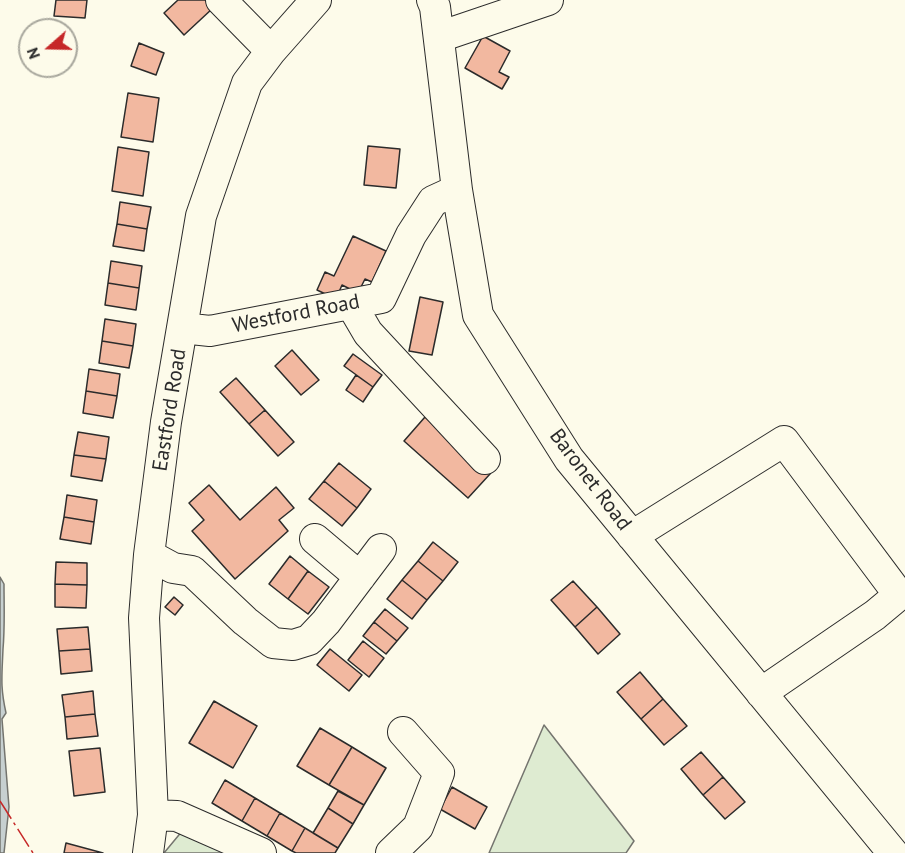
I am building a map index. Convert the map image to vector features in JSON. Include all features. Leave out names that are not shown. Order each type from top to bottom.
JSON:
[{"type":"street","points":[[221,0],[271,51]]},
{"type":"street","name":"Eastford Road","points":[[148,853],[153,815],[144,618],[149,555],[166,422],[201,216],[247,83],[271,51],[316,0]]},
{"type":"street","name":"Baronet Road","points":[[432,0],[439,36],[457,190],[478,315],[569,459],[894,853]]},
{"type":"street","points":[[439,36],[548,0]]},
{"type":"street","name":"Westford Road","points":[[182,328],[210,331],[381,298],[411,235],[433,201],[457,190]]},
{"type":"street","points":[[351,304],[368,333],[485,459]]},
{"type":"street","points":[[632,536],[784,441],[902,596],[761,693]]},
{"type":"street","points":[[315,539],[360,577]]},
{"type":"street","points":[[149,555],[173,568],[192,571],[273,643],[294,645],[309,640],[326,622],[381,549]]},
{"type":"street","points":[[391,853],[418,827],[439,773],[403,732]]},
{"type":"street","points":[[153,815],[177,816],[261,853]]},
{"type":"green space","points":[[544,725],[634,841],[626,853],[489,853]]},
{"type":"green space","points":[[183,830],[238,853],[164,853]]},
{"type":"shaded area","points":[[0,577],[4,584],[2,681],[6,713],[2,719],[9,807],[4,853],[0,853]]},
{"type":"building","points":[[56,0],[87,0],[85,18],[54,16]]},
{"type":"building","points":[[178,0],[205,0],[213,8],[184,35],[164,13]]},
{"type":"building","points":[[483,36],[510,51],[499,72],[509,77],[502,89],[465,68]]},
{"type":"building","points":[[139,43],[164,53],[156,75],[131,66]]},
{"type":"building","points":[[128,93],[159,98],[153,142],[121,137]]},
{"type":"building","points":[[368,146],[400,149],[396,188],[364,185]]},
{"type":"building","points":[[118,147],[149,152],[143,196],[112,191]]},
{"type":"building","points":[[120,202],[151,207],[147,229],[117,224]]},
{"type":"building","points":[[117,224],[147,229],[144,251],[113,246]]},
{"type":"building","points":[[353,236],[386,251],[372,282],[365,279],[358,293],[342,285],[336,299],[317,290],[325,272],[334,276]]},
{"type":"building","points":[[111,261],[142,266],[139,288],[108,283]]},
{"type":"building","points":[[108,283],[139,288],[136,310],[105,305]]},
{"type":"building","points":[[420,297],[443,302],[432,355],[409,351]]},
{"type":"building","points":[[105,319],[136,324],[133,346],[102,341]]},
{"type":"building","points":[[102,341],[133,346],[129,368],[99,363]]},
{"type":"building","points":[[292,350],[319,380],[301,395],[275,366]]},
{"type":"building","points":[[353,354],[382,375],[373,387],[344,366]]},
{"type":"building","points":[[89,369],[120,374],[117,396],[86,391]]},
{"type":"building","points":[[356,375],[373,387],[363,402],[346,390]]},
{"type":"building","points":[[236,378],[265,410],[249,424],[220,392]]},
{"type":"building","points":[[86,391],[117,396],[113,418],[83,413]]},
{"type":"building","points":[[265,410],[294,442],[278,456],[249,424]]},
{"type":"building","points":[[425,417],[490,474],[468,498],[404,441]]},
{"type":"building","points":[[78,432],[109,437],[106,459],[74,455]]},
{"type":"building","points":[[74,455],[106,459],[102,481],[71,476]]},
{"type":"building","points":[[339,463],[371,489],[357,508],[324,481]]},
{"type":"building","points":[[324,481],[357,508],[342,526],[309,499]]},
{"type":"building","points":[[209,485],[240,520],[276,487],[294,508],[279,520],[288,531],[235,579],[192,531],[204,520],[189,503]]},
{"type":"building","points":[[67,495],[97,500],[94,522],[64,517]]},
{"type":"building","points":[[64,517],[94,522],[91,544],[60,539]]},
{"type":"building","points":[[433,542],[458,562],[443,581],[418,561]]},
{"type":"building","points":[[290,556],[308,571],[288,599],[269,584]]},
{"type":"building","points":[[418,561],[443,581],[427,600],[402,580]]},
{"type":"building","points":[[56,562],[87,563],[87,585],[55,584]]},
{"type":"building","points":[[308,571],[329,587],[308,614],[288,599]]},
{"type":"building","points":[[402,580],[427,600],[412,619],[387,599]]},
{"type":"building","points":[[573,581],[597,607],[575,627],[551,600]]},
{"type":"building","points":[[55,584],[87,585],[86,608],[55,607]]},
{"type":"building","points":[[174,597],[183,605],[175,615],[165,607]]},
{"type":"building","points":[[597,607],[620,634],[598,654],[575,627]]},
{"type":"building","points":[[385,609],[408,628],[397,641],[374,622]]},
{"type":"building","points":[[374,622],[397,641],[386,654],[363,636]]},
{"type":"building","points":[[88,627],[90,649],[59,651],[57,629]]},
{"type":"building","points":[[363,641],[384,658],[369,677],[348,660]]},
{"type":"building","points":[[90,649],[92,671],[61,674],[59,651]]},
{"type":"building","points":[[330,649],[362,675],[349,691],[317,665]]},
{"type":"building","points":[[640,672],[663,699],[641,719],[617,692]]},
{"type":"building","points":[[93,691],[95,714],[65,717],[62,695]]},
{"type":"building","points":[[663,699],[687,726],[664,745],[641,719]]},
{"type":"building","points":[[214,701],[257,726],[233,768],[189,743]]},
{"type":"building","points":[[95,714],[98,736],[67,739],[65,717]]},
{"type":"building","points":[[320,728],[352,747],[329,785],[297,766]]},
{"type":"building","points":[[352,747],[386,768],[364,805],[329,785]]},
{"type":"building","points":[[100,748],[105,792],[74,796],[69,751]]},
{"type":"building","points":[[701,752],[723,777],[703,795],[681,769]]},
{"type":"building","points":[[723,777],[745,802],[725,819],[703,795]]},
{"type":"building","points":[[225,780],[255,798],[242,821],[212,803]]},
{"type":"building","points":[[452,787],[487,807],[475,829],[440,809]]},
{"type":"building","points":[[338,791],[364,805],[353,824],[328,808]]},
{"type":"building","points":[[255,798],[280,813],[267,836],[242,821]]},
{"type":"building","points":[[328,808],[353,824],[338,848],[313,833]]},
{"type":"building","points":[[280,813],[305,828],[292,851],[267,836]]},
{"type":"building","points":[[305,828],[338,848],[335,853],[296,853],[292,851]]},
{"type":"building","points":[[66,843],[103,853],[64,853]]},
{"type":"power","points":[[0,801],[33,853]]}]
